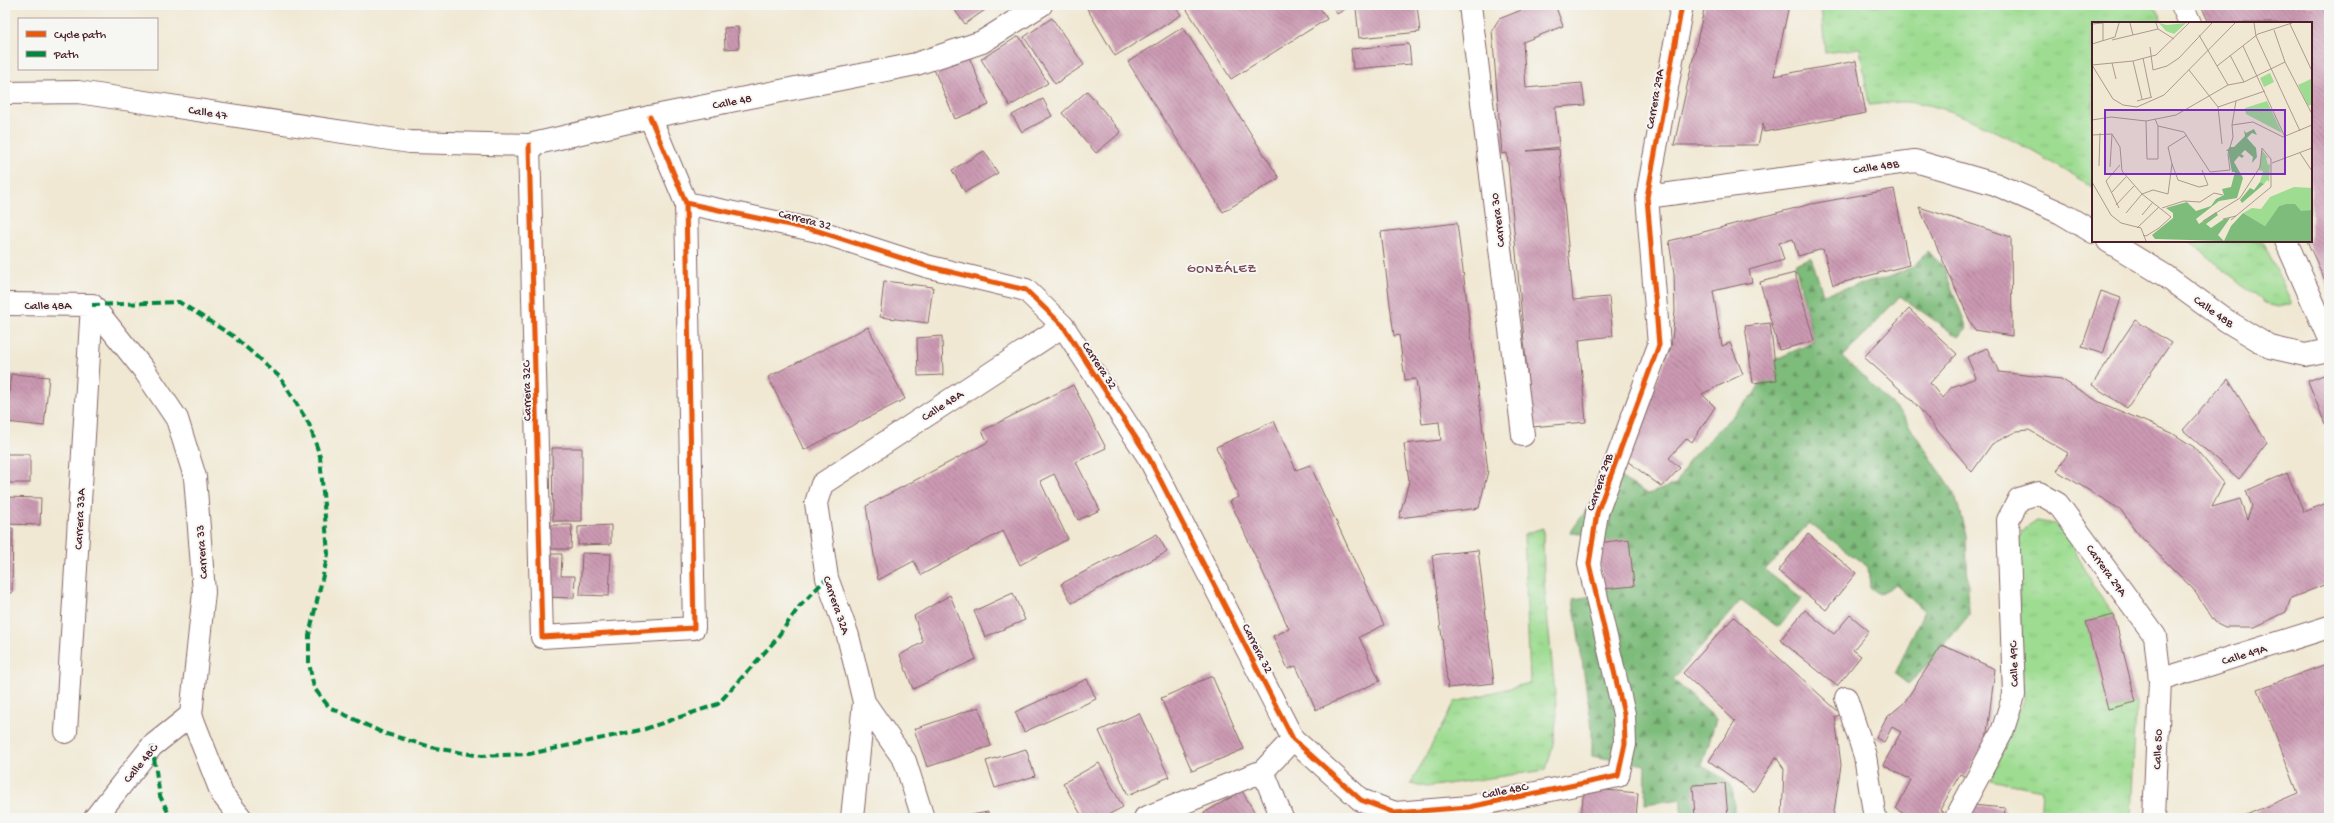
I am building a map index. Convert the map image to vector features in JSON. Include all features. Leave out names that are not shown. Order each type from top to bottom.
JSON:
[{"type":"street","name":"Calle 48","points":[[410,142],[529,145],[650,117],[916,64],[982,42],[1040,5]]},
{"type":"street","name":"Carrera 30","points":[[1470,5],[1523,435]]},
{"type":"street","name":"Carrera 29A","points":[[1647,197],[1682,5]]},
{"type":"street","points":[[2182,5],[2190,22]]},
{"type":"street","name":"Calle 47","points":[[5,93],[78,92],[410,142]]},
{"type":"street","points":[[650,117],[686,203]]},
{"type":"street","name":"Carrera 32C","points":[[529,145],[542,637],[694,628],[686,203]]},
{"type":"street","name":"Calle 48B","points":[[1647,197],[1915,161],[1995,184],[2061,213],[2092,231]]},
{"type":"street","name":"Carrera 29B","points":[[1618,776],[1625,744],[1624,714],[1589,564],[1597,513],[1659,345],[1647,197]]},
{"type":"street","name":"Carrera 32","points":[[686,203],[818,231],[926,266],[1026,290],[1063,326],[1149,458],[1292,739],[1361,800],[1395,813]]},
{"type":"street","name":"Calle 48B","points":[[2110,242],[2164,275],[2227,321],[2270,347],[2304,355],[2329,350]]},
{"type":"street","points":[[2286,242],[2329,339]]},
{"type":"street","name":"Calle 48A","points":[[5,304],[92,305]]},
{"type":"street","name":"Carrera 33","points":[[92,305],[144,370],[177,419],[195,477],[204,592],[191,715],[222,794],[241,818]]},
{"type":"street","name":"Carrera 33A","points":[[66,732],[92,305]]},
{"type":"street","name":"Calle 48A","points":[[822,484],[1063,326]]},
{"type":"street","name":"Carrera 32A","points":[[822,484],[816,503],[827,578],[848,636],[864,702],[852,818]]},
{"type":"street","name":"Carrera 29A","points":[[2018,499],[2039,492],[2058,504],[2155,636],[2160,680]]},
{"type":"street","name":"Calle 49C","points":[[1956,818],[2002,732],[2014,695],[2008,520],[2018,499]]},
{"type":"street","name":"Calle 49A","points":[[2160,680],[2329,627]]},
{"type":"street","name":"Calle 50","points":[[2154,818],[2160,680]]},
{"type":"street","points":[[1846,698],[1865,756],[1875,818]]},
{"type":"street","name":"Carrera 32A","points":[[864,702],[906,761],[923,818]]},
{"type":"street","name":"Calle 48C","points":[[95,818],[152,746],[191,715]]},
{"type":"street","points":[[1145,818],[1263,771],[1292,739]]},
{"type":"street","points":[[1263,771],[1282,818]]},
{"type":"street","name":"Calle 48C","points":[[1395,813],[1469,807],[1618,776]]},
{"type":"green space","points":[[1821,5],[2154,5],[2162,22],[2092,22],[2092,186],[2003,135],[1953,112],[1929,105],[1908,102],[1869,105],[1860,48],[1825,53]]},
{"type":"green space","points":[[2191,242],[2263,242],[2292,304],[2279,307],[2265,304]]},
{"type":"green space","points":[[1927,251],[1943,266],[1967,328],[1958,337],[1900,296],[1843,357],[1900,412],[1955,494],[1966,536],[1969,615],[1927,666],[1908,684],[1895,674],[1924,611],[1896,585],[1879,594],[1870,587],[1868,567],[1809,523],[1765,570],[1802,599],[1778,627],[1741,600],[1673,679],[1716,719],[1702,766],[1730,785],[1733,797],[1734,818],[1682,818],[1682,799],[1645,804],[1646,765],[1592,756],[1592,728],[1573,599],[1607,594],[1602,536],[1570,533],[1597,495],[1618,476],[1648,494],[1676,484],[1690,459],[1754,394],[1774,360],[1814,342],[1795,264],[1811,257],[1823,294],[1890,277],[1914,266]]},
{"type":"green space","points":[[2037,521],[2055,524],[2070,540],[2094,588],[2114,615],[2108,709],[2136,702],[2131,818],[2040,818],[2042,790],[1990,780],[2023,700],[2017,547],[2022,531]]},
{"type":"green space","points":[[1543,528],[1544,582],[1557,714],[1553,744],[1546,770],[1426,787],[1411,783],[1455,702],[1530,683],[1524,534]]},
{"type":"building","points":[[951,5],[992,5],[965,24]]},
{"type":"building","points":[[1085,5],[1174,5],[1181,15],[1115,56]]},
{"type":"building","points":[[1184,5],[1318,5],[1327,19],[1231,79]]},
{"type":"building","points":[[1332,5],[1352,5],[1337,14]]},
{"type":"building","points":[[1380,5],[1417,5],[1420,32],[1359,38],[1356,8]]},
{"type":"building","points":[[1534,5],[1555,5],[1563,26],[1523,42],[1526,88],[1582,83],[1585,105],[1555,107],[1559,147],[1527,151],[1559,149],[1573,300],[1609,297],[1613,336],[1579,340],[1586,422],[1532,427],[1507,153],[1502,154],[1492,30],[1499,19]]},
{"type":"building","points":[[1705,5],[1789,5],[1774,76],[1856,61],[1866,113],[1764,132],[1763,123],[1758,145],[1674,145]]},
{"type":"building","points":[[2201,5],[2329,5],[2329,289],[2307,242],[2312,242],[2312,22],[2209,22]]},
{"type":"building","points":[[1052,18],[1084,65],[1055,84],[1024,37]]},
{"type":"building","points":[[738,27],[739,48],[725,49],[724,28]]},
{"type":"building","points":[[1183,27],[1279,178],[1223,212],[1128,62]]},
{"type":"building","points":[[1019,36],[1048,83],[1010,106],[981,59]]},
{"type":"building","points":[[1409,44],[1411,64],[1353,69],[1351,49]]},
{"type":"building","points":[[967,52],[989,105],[955,119],[933,67]]},
{"type":"building","points":[[1087,91],[1121,132],[1096,153],[1062,113]]},
{"type":"building","points":[[1043,99],[1052,116],[1022,132],[1012,115]]},
{"type":"building","points":[[984,151],[998,173],[965,192],[952,170]]},
{"type":"building","points":[[1894,189],[1909,265],[1833,285],[1823,249],[1798,256],[1793,239],[1779,243],[1784,260],[1749,270],[1752,282],[1713,291],[1722,346],[1730,343],[1743,374],[1702,394],[1715,407],[1692,442],[1687,438],[1669,458],[1680,468],[1662,487],[1623,458],[1671,348],[1675,311],[1674,274],[1669,241],[1811,204]]},
{"type":"building","points":[[1919,207],[2011,237],[2012,336],[1974,330]]},
{"type":"building","points":[[1457,223],[1488,471],[1479,508],[1399,518],[1409,481],[1404,444],[1441,440],[1439,422],[1422,424],[1416,379],[1405,380],[1399,335],[1394,336],[1381,232]]},
{"type":"building","points":[[1795,273],[1814,341],[1779,350],[1760,282]]},
{"type":"building","points":[[884,281],[933,287],[928,323],[880,317]]},
{"type":"building","points":[[2101,291],[2121,298],[2103,354],[2082,347]]},
{"type":"building","points":[[1909,309],[1957,354],[1930,383],[1942,398],[1952,387],[1976,378],[1967,357],[1987,348],[1999,372],[2061,379],[2099,402],[2172,433],[2194,447],[2224,483],[2212,507],[2240,499],[2247,519],[2252,506],[2246,491],[2287,473],[2304,512],[2329,502],[2329,583],[2291,598],[2286,612],[2255,627],[2225,627],[2215,622],[2193,589],[2139,535],[2121,510],[2057,471],[2068,453],[2029,430],[2017,431],[1992,444],[1972,472],[1913,401],[1864,357]]},
{"type":"building","points":[[2135,320],[2171,343],[2127,408],[2092,385]]},
{"type":"building","points":[[1770,323],[1777,380],[1753,383],[1745,326]]},
{"type":"building","points":[[868,327],[905,399],[804,450],[768,377]]},
{"type":"building","points":[[942,336],[943,375],[918,376],[917,338]]},
{"type":"building","points":[[2329,373],[2329,434],[2308,381]]},
{"type":"building","points":[[11,374],[49,377],[44,426],[6,422]]},
{"type":"building","points":[[2228,379],[2267,443],[2239,479],[2183,430]]},
{"type":"building","points":[[1073,385],[1106,448],[1076,462],[1100,510],[1078,520],[1054,474],[1040,481],[1068,539],[1020,565],[1003,531],[921,575],[914,561],[878,580],[866,506],[988,442],[982,431]]},
{"type":"building","points":[[1274,421],[1296,470],[1310,465],[1384,625],[1359,637],[1380,681],[1316,710],[1296,666],[1288,669],[1273,636],[1289,629],[1230,501],[1239,497],[1216,447]]},
{"type":"building","points":[[552,448],[582,448],[582,521],[553,521]]},
{"type":"building","points":[[5,454],[30,454],[30,483],[5,483]]},
{"type":"building","points":[[5,497],[41,498],[40,525],[5,524]]},
{"type":"building","points":[[542,525],[572,525],[571,549],[542,549]]},
{"type":"building","points":[[611,525],[611,544],[578,545],[578,527]]},
{"type":"building","points":[[5,528],[13,528],[12,593],[5,593]]},
{"type":"building","points":[[1157,534],[1167,552],[1072,603],[1061,584]]},
{"type":"building","points":[[1808,534],[1856,573],[1826,610],[1778,571]]},
{"type":"building","points":[[1629,539],[1634,586],[1603,589],[1598,543]]},
{"type":"building","points":[[1478,550],[1494,683],[1448,688],[1432,555]]},
{"type":"building","points":[[582,553],[611,554],[609,596],[580,595]]},
{"type":"building","points":[[545,554],[562,554],[561,576],[575,576],[574,598],[545,597]]},
{"type":"building","points":[[1013,593],[1025,620],[985,637],[974,611]]},
{"type":"building","points":[[950,595],[976,659],[913,689],[900,655],[923,642],[914,616]]},
{"type":"building","points":[[1805,610],[1834,634],[1850,615],[1869,631],[1853,650],[1861,656],[1837,686],[1780,640]]},
{"type":"building","points":[[2114,615],[2136,702],[2108,709],[2086,622]]},
{"type":"building","points":[[1734,617],[1841,714],[1835,717],[1841,765],[1833,818],[1782,818],[1784,769],[1776,757],[1753,792],[1709,761],[1735,721],[1683,673]]},
{"type":"building","points":[[1942,645],[1995,669],[1986,741],[1966,777],[1960,774],[1940,810],[1945,814],[1942,818],[1905,818],[1906,815],[1896,809],[1911,780],[1883,765],[1901,732],[1892,727],[1884,742],[1876,738],[1886,718],[1904,703]]},
{"type":"building","points":[[2329,663],[2329,818],[2239,818],[2298,793],[2258,689]]},
{"type":"building","points":[[1212,676],[1244,749],[1192,771],[1161,698]]},
{"type":"building","points":[[1087,679],[1096,699],[1024,732],[1015,712]]},
{"type":"building","points":[[979,707],[991,746],[927,767],[914,729]]},
{"type":"building","points":[[1139,713],[1169,777],[1128,795],[1099,731]]},
{"type":"building","points":[[1026,749],[1035,776],[995,788],[986,761]]},
{"type":"building","points":[[1099,763],[1123,807],[1102,818],[1083,818],[1063,783]]},
{"type":"building","points":[[1725,783],[1728,818],[1695,818],[1693,785]]},
{"type":"building","points":[[1584,788],[1638,793],[1636,818],[1581,818]]},
{"type":"building","points":[[1242,791],[1258,818],[1195,818]]},
{"type":"building","points":[[1972,805],[2005,808],[2004,818],[1971,818]]},
{"type":"building","points":[[988,812],[989,818],[960,818],[960,817]]},
{"type":"marked path","points":[[92,305],[179,302],[233,336],[280,377],[309,424],[320,456],[328,554],[309,635],[309,663],[314,688],[329,707],[383,733],[435,748],[481,756],[529,754],[645,729],[718,704],[774,642],[799,607],[827,578]]},
{"type":"marked path","points":[[152,746],[160,796],[171,818]]},
{"type":"cycle path","points":[[686,203],[818,231],[926,266],[1026,290],[1063,326],[1149,458],[1293,739],[1361,800],[1395,813],[1469,807],[1618,776],[1625,744],[1624,714],[1589,564],[1597,513],[1659,345],[1647,197],[1682,5]]},
{"type":"cycle path","points":[[529,145],[542,637],[694,628],[686,203],[650,117]]},
{"type":"district","name":"GONZÁLEZ","points":[[1222,267]]}]
